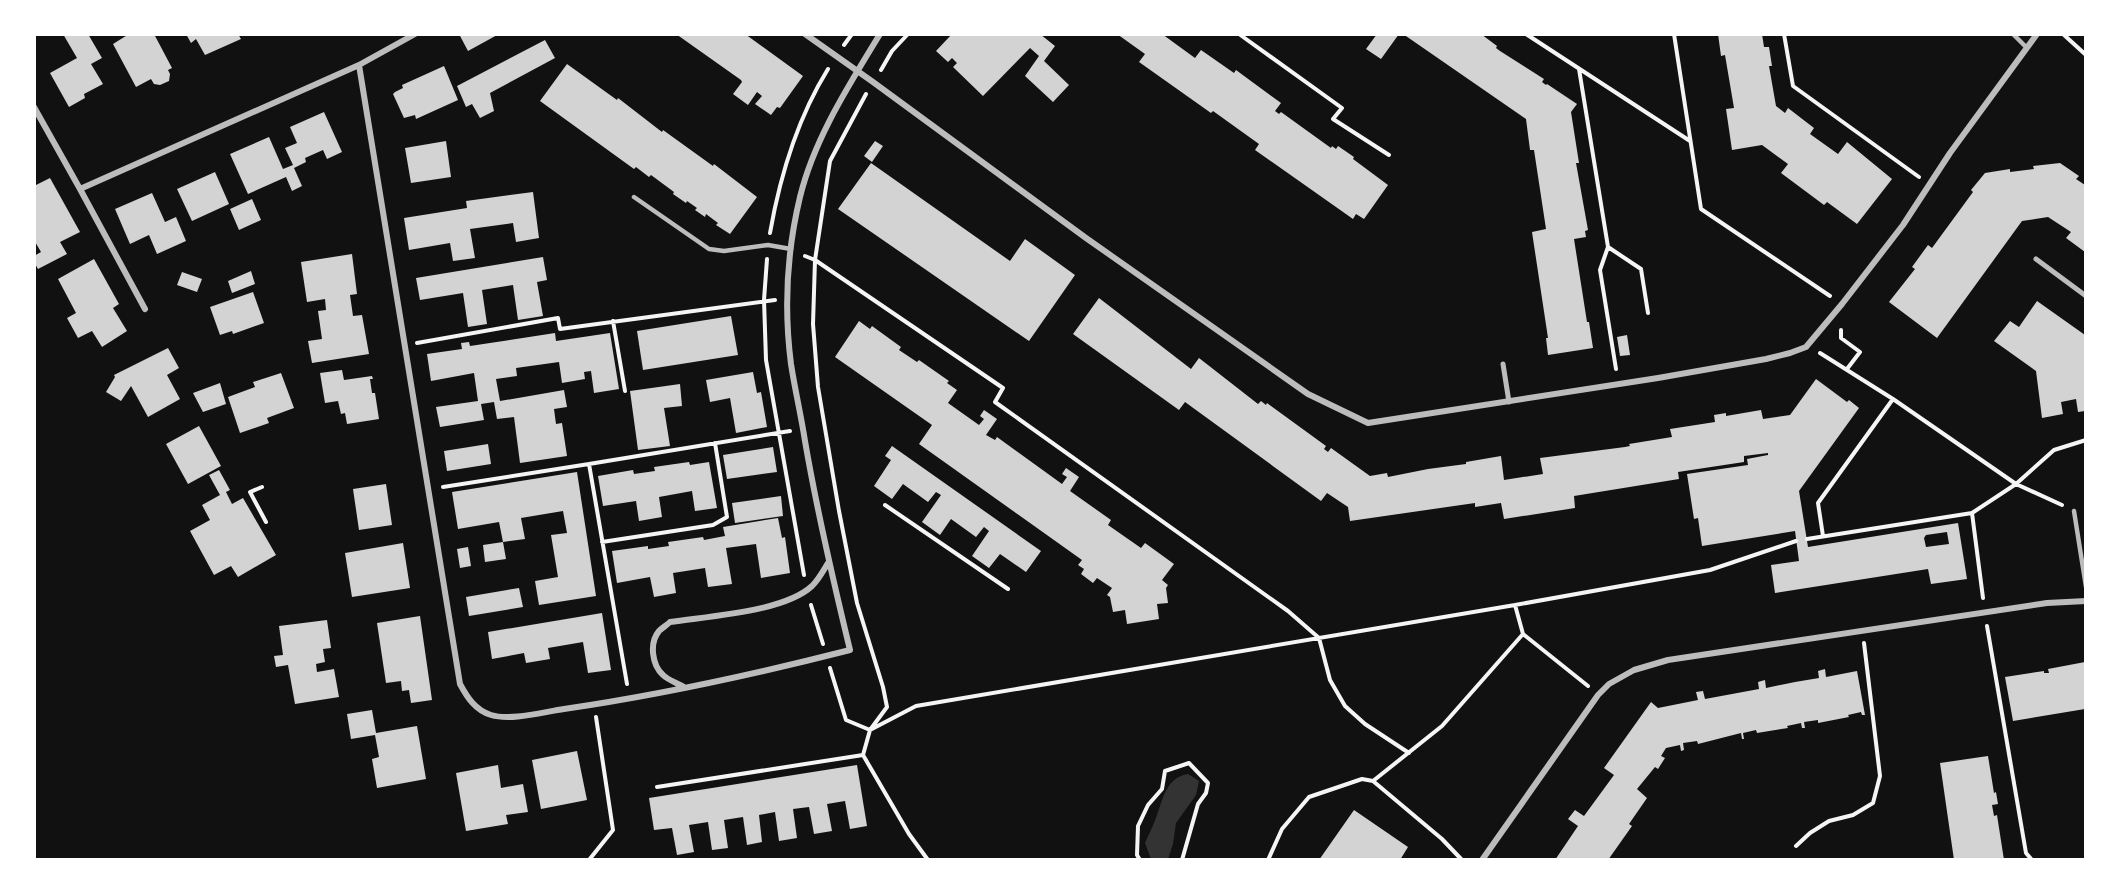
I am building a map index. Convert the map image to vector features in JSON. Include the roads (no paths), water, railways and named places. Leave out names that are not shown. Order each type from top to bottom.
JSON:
[{"type":"street","points":[[80,189],[359,65],[415,34]]},
{"type":"street","points":[[805,34],[1086,238],[1308,394],[1368,423],[1618,385],[1766,359],[1806,346],[1842,304],[1903,225],[1950,153],[2037,34]]},
{"type":"street","points":[[359,65],[460,684],[469,701],[491,715],[515,716],[595,705],[749,676],[850,650],[828,562],[791,363],[788,299],[791,249],[800,196],[817,146],[880,34]]},
{"type":"street","points":[[34,107],[145,309]]},
{"type":"street","points":[[2036,259],[2085,296]]},
{"type":"street","points":[[1503,364],[1509,402]]},
{"type":"street","points":[[684,687],[664,676],[657,669],[653,643],[659,631],[670,622],[765,607],[786,601],[800,595],[813,585],[828,562]]},
{"type":"street","points":[[1482,860],[1598,695],[1620,676],[1658,662],[2047,603],[2085,601]]},
{"type":"lane","points":[[2013,34],[2027,48]]},
{"type":"lane","points":[[634,197],[709,249],[724,251],[768,245],[791,249]]},
{"type":"lane","points":[[2074,511],[2085,587]]}]
